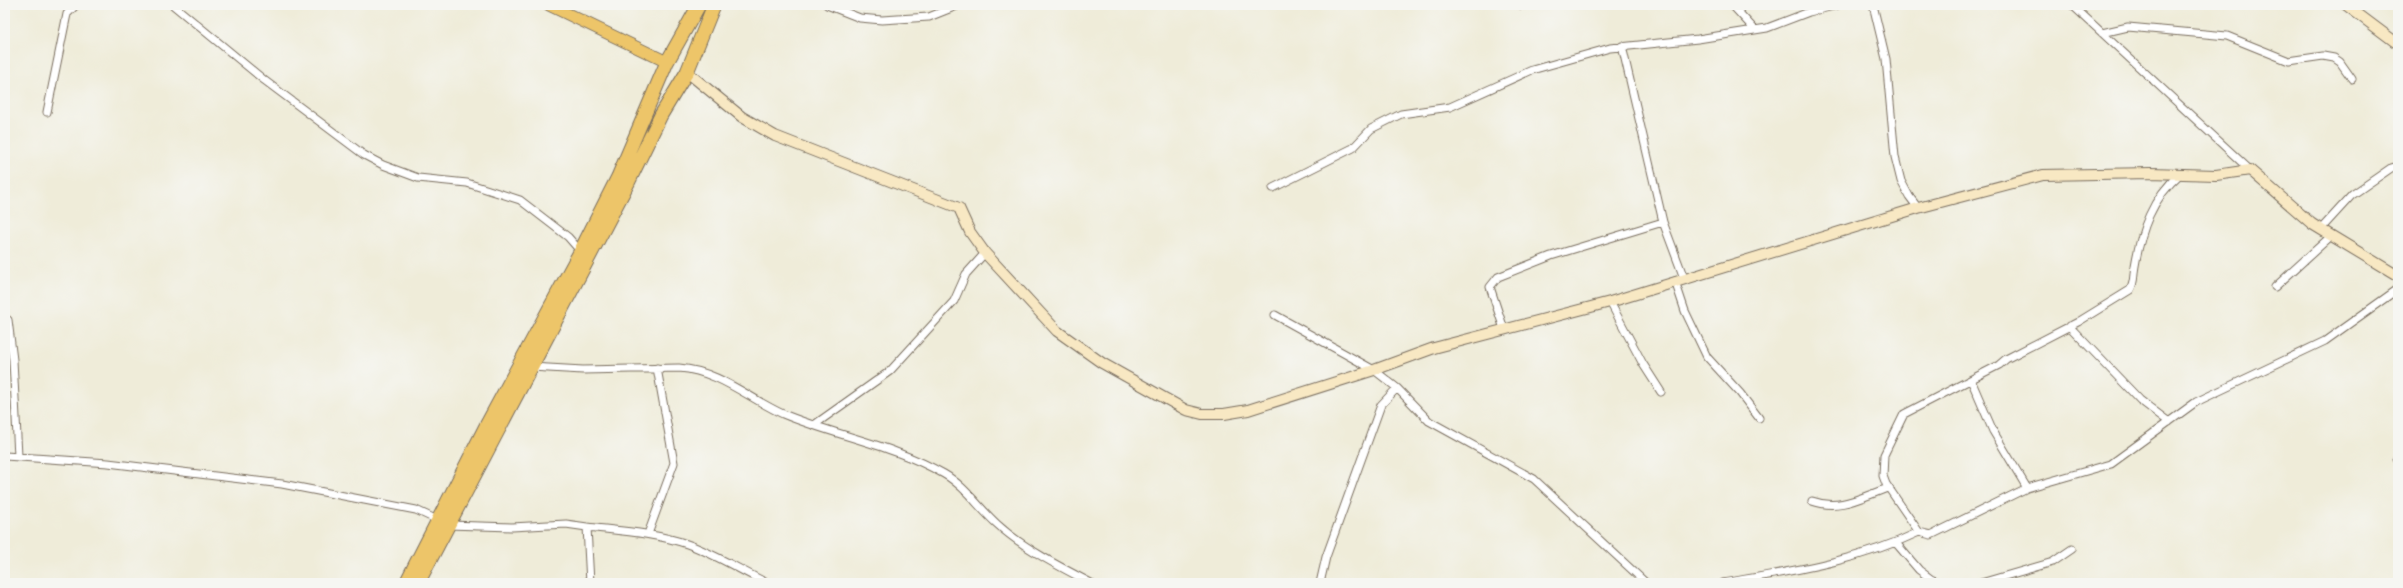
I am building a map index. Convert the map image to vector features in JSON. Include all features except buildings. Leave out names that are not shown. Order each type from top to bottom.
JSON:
[{"type":"highway","points":[[623,180],[656,88],[667,62],[699,5]]},
{"type":"highway","points":[[418,583],[443,522],[584,254],[623,180],[687,72],[714,5]]},
{"type":"highway","points":[[678,41],[696,50]]},
{"type":"highway","points":[[656,88],[665,96],[672,97]]},
{"type":"highway","points":[[406,583],[443,522],[531,367],[584,254]]},
{"type":"main road","points":[[549,5],[667,62]]},
{"type":"street","points":[[47,112],[67,14],[76,5]]},
{"type":"street","points":[[173,5],[264,80],[364,155],[411,176],[467,183],[520,200],[568,237],[584,254]]},
{"type":"street","points":[[827,5],[869,20],[929,17],[959,5]]},
{"type":"street","points":[[1521,5],[1533,5]]},
{"type":"street","points":[[1732,5],[1755,30]]},
{"type":"street","points":[[1273,188],[1353,148],[1371,129],[1401,114],[1450,107],[1532,70],[1622,46],[1698,39],[1768,28],[1809,12],[1838,5]]},
{"type":"street","points":[[1873,5],[1886,58],[1895,157],[1901,181],[1909,196],[1918,208]]},
{"type":"street","points":[[2072,5],[2250,170],[2320,230],[2398,276]]},
{"type":"street","points":[[2346,5],[2398,44]]},
{"type":"street","points":[[2102,33],[2113,29],[2128,27],[2227,36],[2289,61],[2323,56],[2334,58],[2340,62],[2352,79]]},
{"type":"street","points":[[1622,46],[1663,222],[1679,280],[1685,311],[1707,357],[1740,393],[1759,418]]},
{"type":"street","points":[[687,72],[742,117],[775,136],[959,208],[970,232],[985,253],[1057,332],[1102,363],[1186,410],[1202,414],[1224,414],[1248,410],[1374,370],[1434,348],[1610,302],[1918,208],[2043,175],[2216,175],[2250,170]]},
{"type":"street","points":[[2320,230],[2352,195],[2391,168],[2398,166]]},
{"type":"street","points":[[1919,532],[1888,488],[1883,476],[1884,455],[1904,414],[1972,380],[2130,290],[2133,285],[2136,260],[2154,203],[2167,185],[2180,174]]},
{"type":"street","points":[[1504,329],[1490,287],[1498,277],[1551,256],[1663,222]]},
{"type":"street","points":[[2276,287],[2330,237]]},
{"type":"street","points":[[814,425],[890,371],[954,301],[966,274],[985,253]]},
{"type":"street","points":[[1723,583],[1828,565],[1896,543],[1919,532],[1931,535],[2027,488],[2111,464],[2206,396],[2325,341],[2398,289]]},
{"type":"street","points":[[1610,302],[1642,364],[1661,392]]},
{"type":"street","points":[[1275,315],[1374,370],[1397,388],[1429,421],[1534,479],[1646,583]]},
{"type":"street","points":[[5,318],[8,320],[13,360],[18,456]]},
{"type":"street","points":[[2069,326],[2140,400],[2168,422]]},
{"type":"street","points":[[531,367],[582,370],[657,368],[689,369],[701,372],[734,386],[782,413],[888,449],[945,474],[997,525],[1016,539],[1091,583]]},
{"type":"street","points":[[648,534],[674,463],[657,368]]},
{"type":"street","points":[[1972,380],[1994,431],[2027,488]]},
{"type":"street","points":[[1320,583],[1328,550],[1381,405],[1397,388]]},
{"type":"street","points":[[5,456],[108,463],[282,484],[385,502],[416,510],[443,522],[512,526],[566,524],[648,534],[687,544],[724,560],[767,583]]},
{"type":"street","points":[[1812,501],[1824,506],[1840,505],[1888,488]]},
{"type":"street","points":[[587,527],[590,583]]},
{"type":"street","points":[[1896,543],[1918,570],[1940,583]]},
{"type":"street","points":[[1981,583],[2053,562],[2072,549]]}]
